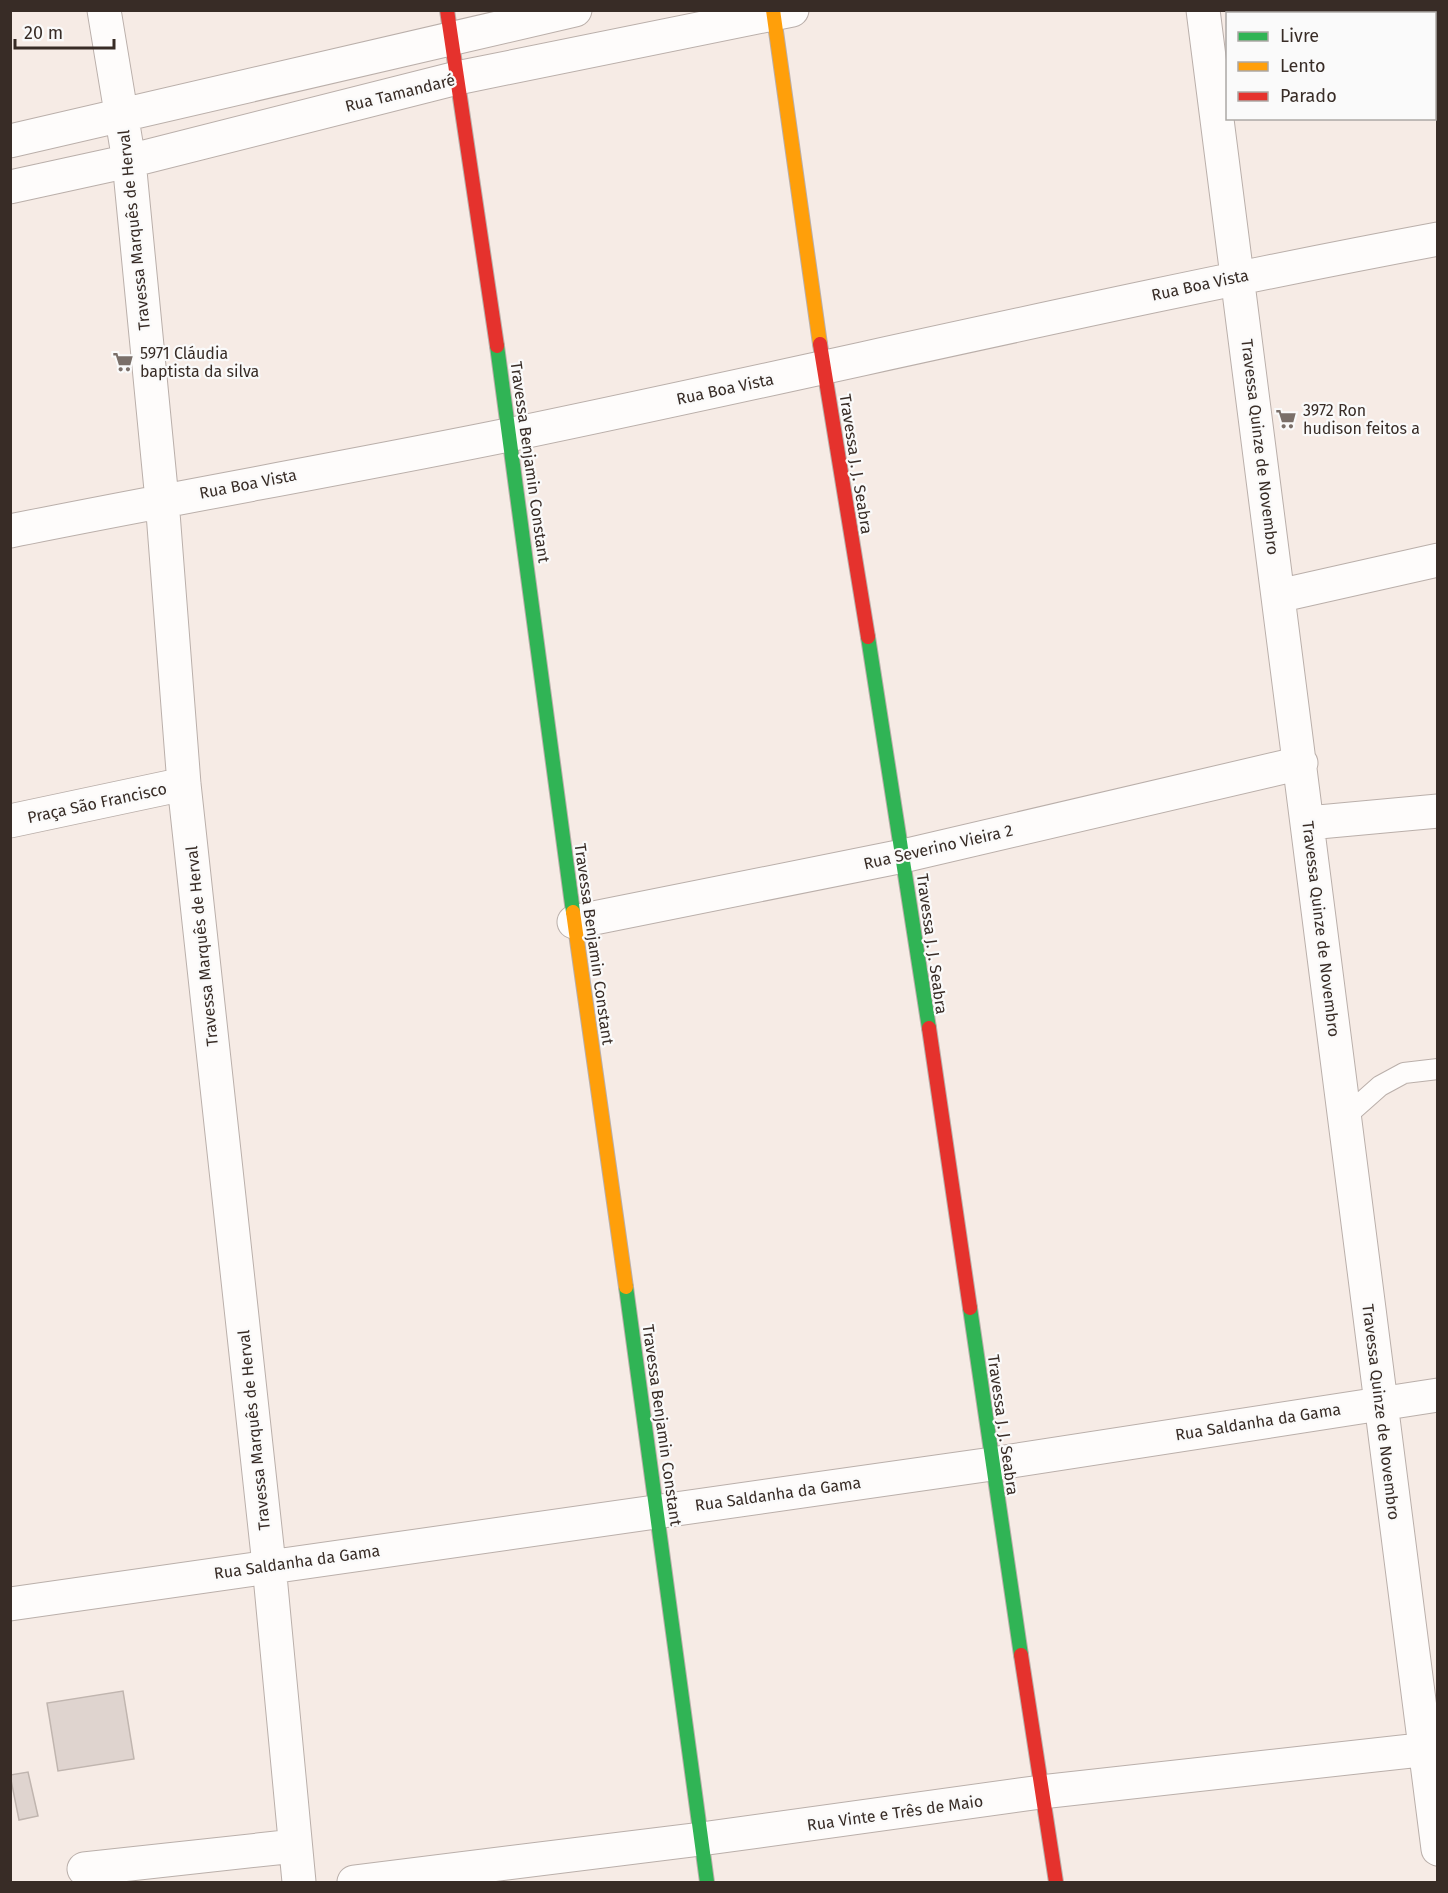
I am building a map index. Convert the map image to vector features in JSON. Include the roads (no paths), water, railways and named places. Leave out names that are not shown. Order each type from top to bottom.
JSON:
[{"type":"street","name":"Travessa Marquês de Herval","points":[[104,10],[129,161],[162,500],[184,784],[268,1565],[299,1882]]},
{"type":"street","points":[[10,141],[121,117],[449,26],[575,10]]},
{"type":"street","name":"Travessa Quinze de Novembro","points":[[1203,10],[1301,763],[1379,1403],[1432,1749],[1437,1849]]},
{"type":"street","name":"Rua Tamandaré","points":[[10,187],[129,161],[457,78],[779,12]]},
{"type":"street","name":"Travessa J. J. Seabra","points":[[779,12],[824,368],[903,856],[1056,1882]]},
{"type":"street","name":"Travessa Benjamin Constant","points":[[449,26],[510,434],[574,922],[658,1510],[707,1882]]},
{"type":"street","name":"Rua Boa Vista","points":[[10,531],[510,434],[824,368],[1239,276],[1437,239]]},
{"type":"street","points":[[1278,596],[1437,560]]},
{"type":"street","name":"Rua Severino Vieira 2","points":[[574,922],[903,856],[1301,763]]},
{"type":"street","name":"Praça São Francisco","points":[[10,821],[184,784]]},
{"type":"street","points":[[1308,823],[1437,811]]},
{"type":"street","name":"Rua Saldanha da Gama","points":[[10,1604],[268,1565],[992,1464],[1437,1395]]},
{"type":"street","name":"Rua Vinte e Três de Maio","points":[[354,1882],[701,1839],[1041,1792],[1432,1749]]},
{"type":"street","points":[[84,1869],[296,1846]]},
{"type":"lane","points":[[1345,1117],[1380,1086],[1404,1073],[1437,1069]]},
{"type":"place","name":"5971 Cláudia baptista da silva","points":[[123,362]]},
{"type":"place","name":"3972 Ron hudison feitos a","points":[[1286,419]]}]
